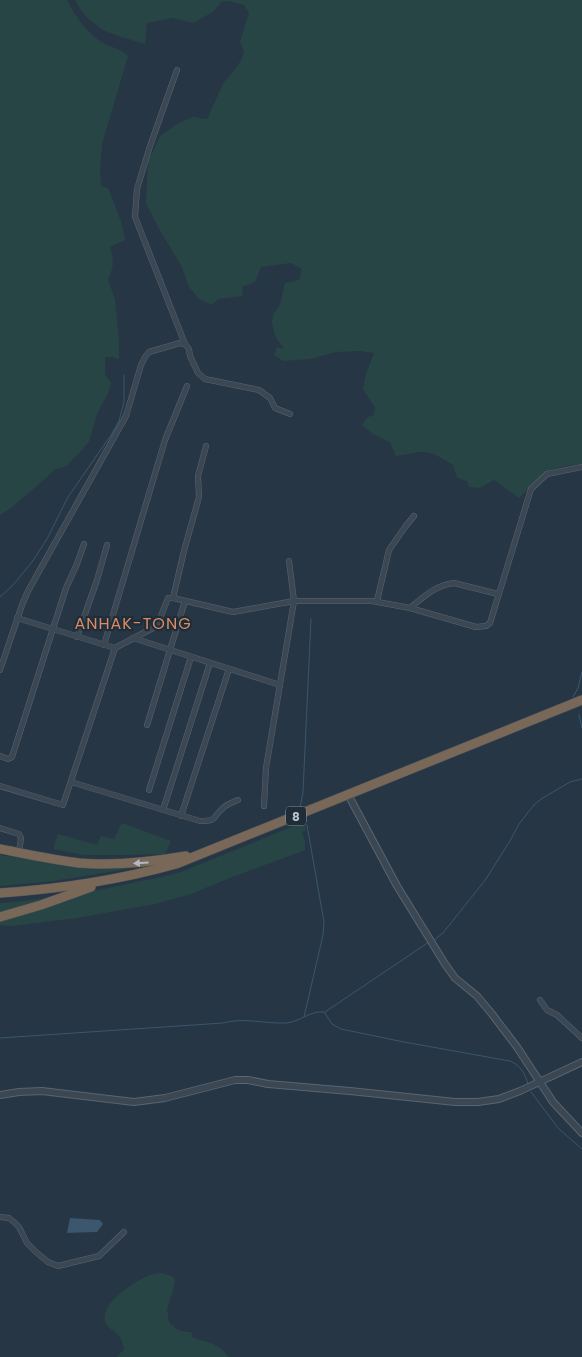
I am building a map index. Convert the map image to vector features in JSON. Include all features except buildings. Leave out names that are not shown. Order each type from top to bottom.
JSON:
[{"type":"highway","name":"8","points":[[0,893],[68,886],[151,871],[176,864],[582,700]]},
{"type":"highway","name":"8","points":[[0,898],[91,887],[151,877],[179,869],[582,706]]},
{"type":"highway","points":[[0,849],[79,863],[119,864],[154,862],[206,853]]},
{"type":"highway","points":[[0,917],[91,887]]},
{"type":"street","points":[[177,70],[136,189],[134,217],[198,373],[205,379],[259,390],[270,398],[275,408],[290,414]]},
{"type":"street","points":[[0,670],[17,618],[34,579],[126,416],[145,357],[149,352],[159,348],[180,343],[185,344]]},
{"type":"street","points":[[104,645],[165,440],[187,386]]},
{"type":"street","points":[[173,598],[199,497],[198,476],[206,446]]},
{"type":"street","points":[[17,618],[115,648],[153,628],[159,621],[168,598],[233,612],[294,601],[377,601],[476,626],[486,626],[490,622],[531,489],[547,474],[582,467]]},
{"type":"street","points":[[377,601],[389,550],[414,516]]},
{"type":"street","points":[[0,756],[8,759],[12,757],[66,588],[84,544]]},
{"type":"street","points":[[78,637],[98,580],[107,545]]},
{"type":"street","points":[[264,806],[266,768],[294,601],[289,561]]},
{"type":"street","points":[[410,608],[435,588],[447,583],[498,594]]},
{"type":"street","points":[[147,725],[185,601]]},
{"type":"street","points":[[134,638],[280,685]]},
{"type":"street","points":[[0,786],[63,805],[115,648]]},
{"type":"street","points":[[150,790],[191,657]]},
{"type":"street","points":[[163,810],[210,663]]},
{"type":"street","points":[[181,816],[229,669]]},
{"type":"street","points":[[71,782],[200,821],[211,821],[222,808],[238,800]]},
{"type":"street","points":[[352,800],[396,886],[445,964],[455,978],[477,996],[492,1014],[517,1047],[553,1102],[582,1132]]},
{"type":"street","points":[[0,828],[19,834],[21,838],[19,853]]},
{"type":"street","points":[[540,1000],[547,1010],[558,1014],[582,1038]]},
{"type":"street","points":[[0,1095],[42,1091],[120,1102],[134,1102],[164,1098],[235,1080],[248,1080],[455,1102],[478,1102],[499,1099],[582,1062]]},
{"type":"street","points":[[0,1217],[9,1218],[14,1222],[19,1227],[27,1243],[48,1262],[58,1266],[99,1256],[124,1232]]},
{"type":"green space","points":[[0,0],[67,0],[78,18],[92,35],[128,56],[102,144],[100,170],[101,186],[108,188],[122,224],[125,240],[110,247],[113,264],[108,280],[115,299],[119,359],[105,357],[105,375],[111,382],[109,391],[97,414],[89,442],[67,466],[56,469],[11,508],[0,515]]},
{"type":"green space","points":[[75,0],[582,0],[582,464],[546,471],[519,498],[494,480],[480,488],[469,487],[467,481],[457,478],[453,465],[431,453],[420,452],[396,456],[390,442],[373,434],[362,425],[368,417],[374,415],[375,407],[363,389],[366,374],[374,353],[360,351],[336,352],[310,359],[283,361],[274,355],[277,347],[284,349],[275,336],[272,323],[273,315],[280,305],[285,283],[299,280],[302,269],[291,263],[261,267],[255,282],[242,287],[243,296],[218,299],[212,305],[199,299],[189,287],[182,267],[146,203],[148,162],[160,136],[179,123],[193,117],[207,119],[224,82],[242,59],[244,51],[240,42],[249,13],[244,5],[222,1],[213,12],[193,23],[173,18],[147,23],[145,44],[113,34],[96,25],[82,11]]},
{"type":"green space","points":[[304,822],[306,830],[302,832],[305,850],[191,894],[155,904],[77,918],[11,926],[0,925],[0,919],[94,891],[181,872]]},
{"type":"green space","points":[[122,823],[171,841],[165,854],[83,855],[54,849],[58,834],[97,845],[101,836],[114,839]]},
{"type":"green space","points":[[0,855],[53,863],[117,869],[117,867],[153,865],[53,881],[0,886]]},
{"type":"green space","points":[[62,896],[0,914],[0,903]]},
{"type":"green space","points":[[161,1273],[172,1276],[175,1280],[167,1309],[169,1322],[179,1330],[191,1332],[193,1338],[217,1346],[229,1357],[117,1357],[124,1349],[120,1337],[106,1324],[105,1316],[107,1309],[119,1294],[136,1282],[150,1275]]},
{"type":"water","points":[[70,1218],[100,1220],[103,1224],[97,1232],[67,1233]]},
{"type":"waterway","points":[[0,597],[32,562],[47,539],[68,497],[119,421],[124,402],[124,375]]},
{"type":"waterway","points":[[300,808],[303,792],[311,619]]},
{"type":"waterway","points":[[573,697],[578,688],[582,672]]},
{"type":"waterway","points":[[579,715],[582,728]]},
{"type":"waterway","points":[[433,941],[443,933],[486,879],[519,824],[534,805],[570,782],[582,779]]},
{"type":"waterway","points":[[304,1017],[323,935],[324,922],[307,825]]},
{"type":"waterway","points":[[325,1012],[429,942]]},
{"type":"waterway","points":[[0,1038],[231,1021],[286,1023],[315,1013],[324,1012],[332,1024],[341,1029],[510,1061],[522,1070],[528,1084]]},
{"type":"waterway","points":[[531,1092],[559,1129],[582,1149]]},
{"type":"district","name":"ANHAK-TONG","points":[[133,623]]}]
